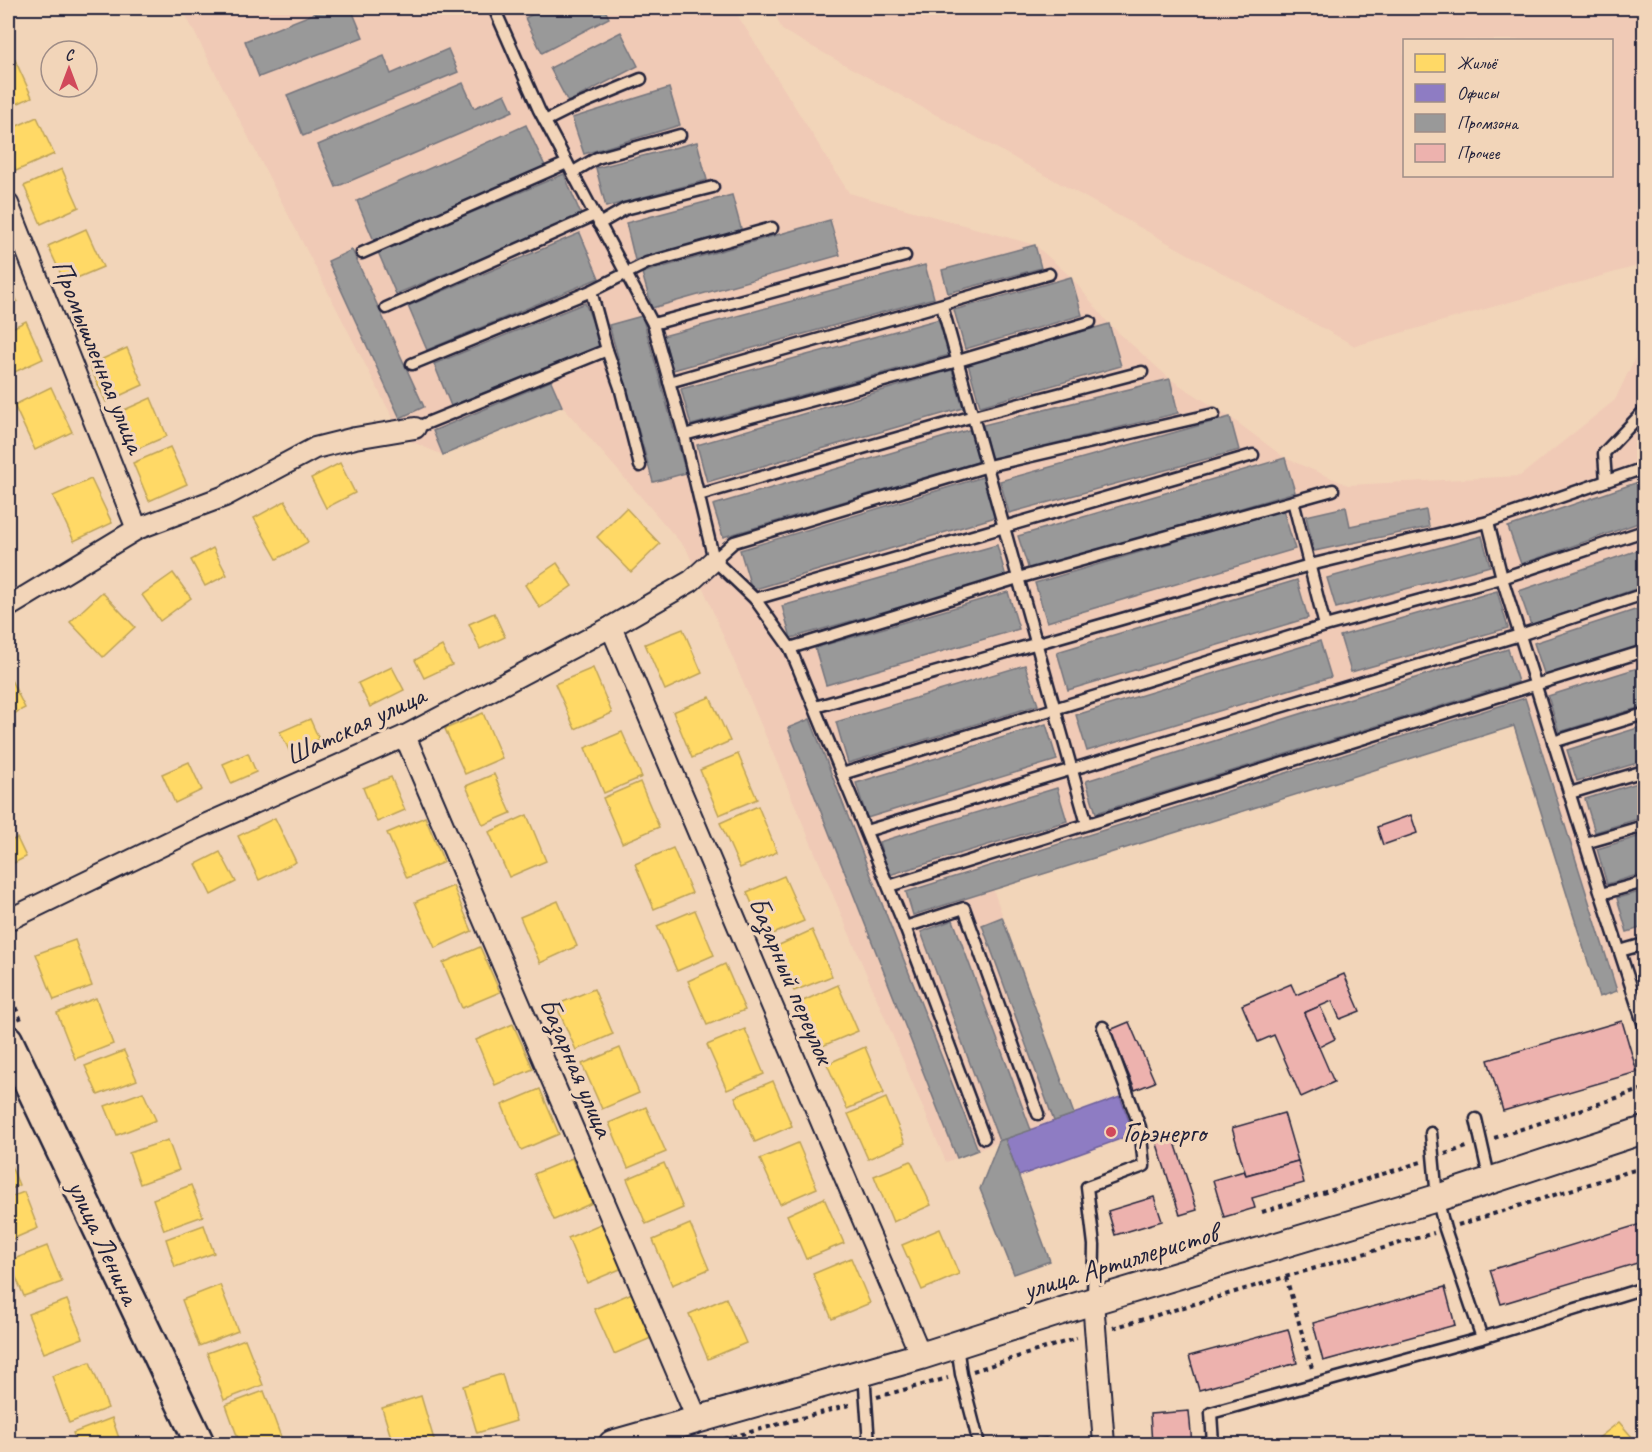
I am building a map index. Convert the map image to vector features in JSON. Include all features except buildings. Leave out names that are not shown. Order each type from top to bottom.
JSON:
[{"type":"main road","name":"улица Ленина","points":[[8,1040],[200,1444]]},
{"type":"street","name":"Промышленная улица","points":[[8,204],[137,529]]},
{"type":"street","points":[[8,607],[137,529],[225,496],[315,448],[355,438],[415,428]]},
{"type":"street","name":"Шатская улица","points":[[8,920],[198,828],[405,736],[612,627],[691,581],[714,561]]},
{"type":"street","name":"Базарный переулок","points":[[612,627],[921,1356]]},
{"type":"street","name":"Базарная улица","points":[[405,736],[702,1433]]},
{"type":"street","name":"улица Артиллеристов","points":[[612,1444],[702,1433],[864,1372],[1437,1198],[1644,1130]]},
{"type":"street","points":[[1093,1301],[1104,1444]]},
{"type":"lane","points":[[494,8],[545,121],[652,324],[684,435],[714,561],[755,599],[789,648],[889,886],[984,1138]]},
{"type":"lane","points":[[545,121],[641,79]]},
{"type":"lane","points":[[362,253],[570,167],[680,135]]},
{"type":"lane","points":[[386,308],[625,209],[713,187]]},
{"type":"lane","points":[[412,364],[591,291],[647,263],[772,228]]},
{"type":"lane","points":[[652,324],[905,256]]},
{"type":"lane","points":[[669,382],[1049,274]]},
{"type":"lane","points":[[591,291],[620,387],[640,466]]},
{"type":"lane","points":[[942,306],[1087,824]]},
{"type":"lane","points":[[684,435],[958,361],[1090,322]]},
{"type":"lane","points":[[415,428],[607,350]]},
{"type":"lane","points":[[699,495],[974,416],[1142,372]]},
{"type":"lane","points":[[1606,481],[1604,453],[1644,411]]},
{"type":"lane","points":[[714,561],[734,542],[988,466],[1214,414]]},
{"type":"lane","points":[[755,599],[1253,455]]},
{"type":"lane","points":[[815,707],[1310,565],[1488,522],[1644,468]]},
{"type":"lane","points":[[789,648],[1018,578],[1333,490]]},
{"type":"lane","points":[[1293,501],[1326,626]]},
{"type":"lane","points":[[1488,522],[1502,578],[1644,1026]]},
{"type":"lane","points":[[842,774],[1326,626],[1502,578],[1644,531]]},
{"type":"lane","points":[[866,831],[1520,636],[1644,594]]},
{"type":"lane","points":[[889,886],[1644,651]]},
{"type":"lane","points":[[1553,742],[1644,714]]},
{"type":"lane","points":[[1570,794],[1644,771]]},
{"type":"lane","points":[[1585,843],[1644,826]]},
{"type":"lane","points":[[1601,894],[1644,882]]},
{"type":"lane","points":[[905,927],[964,909],[1038,1114]]},
{"type":"lane","points":[[1620,951],[1644,944]]},
{"type":"lane","points":[[1093,1301],[1094,1245],[1087,1186],[1144,1166],[1140,1127],[1104,1027]]},
{"type":"lane","points":[[1476,1119],[1490,1181]]},
{"type":"lane","points":[[1431,1133],[1437,1198],[1445,1230],[1482,1338]]},
{"type":"lane","points":[[1213,1444],[1211,1413],[1482,1338],[1644,1288]]},
{"type":"lane","points":[[957,1344],[961,1374],[979,1444]]},
{"type":"lane","points":[[864,1372],[869,1444]]},
{"type":"path","points":[[1262,1212],[1644,1089]]},
{"type":"path","points":[[702,1433],[866,1400],[961,1374],[1445,1230],[1644,1167]]},
{"type":"path","points":[[1286,1277],[1317,1384]]},
{"type":"shaded area","points":[[182,8],[733,8],[849,193],[1035,245],[1071,277],[1109,324],[1170,379],[1230,417],[1285,458],[1348,485],[1520,476],[1615,400],[1644,339],[1644,973],[1617,991],[1599,997],[1513,726],[993,889],[1074,1114],[946,1162],[687,550],[562,406],[443,455],[403,438]]},
{"type":"shaded area","points":[[773,8],[1644,8],[1644,264],[1355,346],[782,30]]},
{"type":"place","name":"Горэнерго","points":[[1111,1132]]}]
